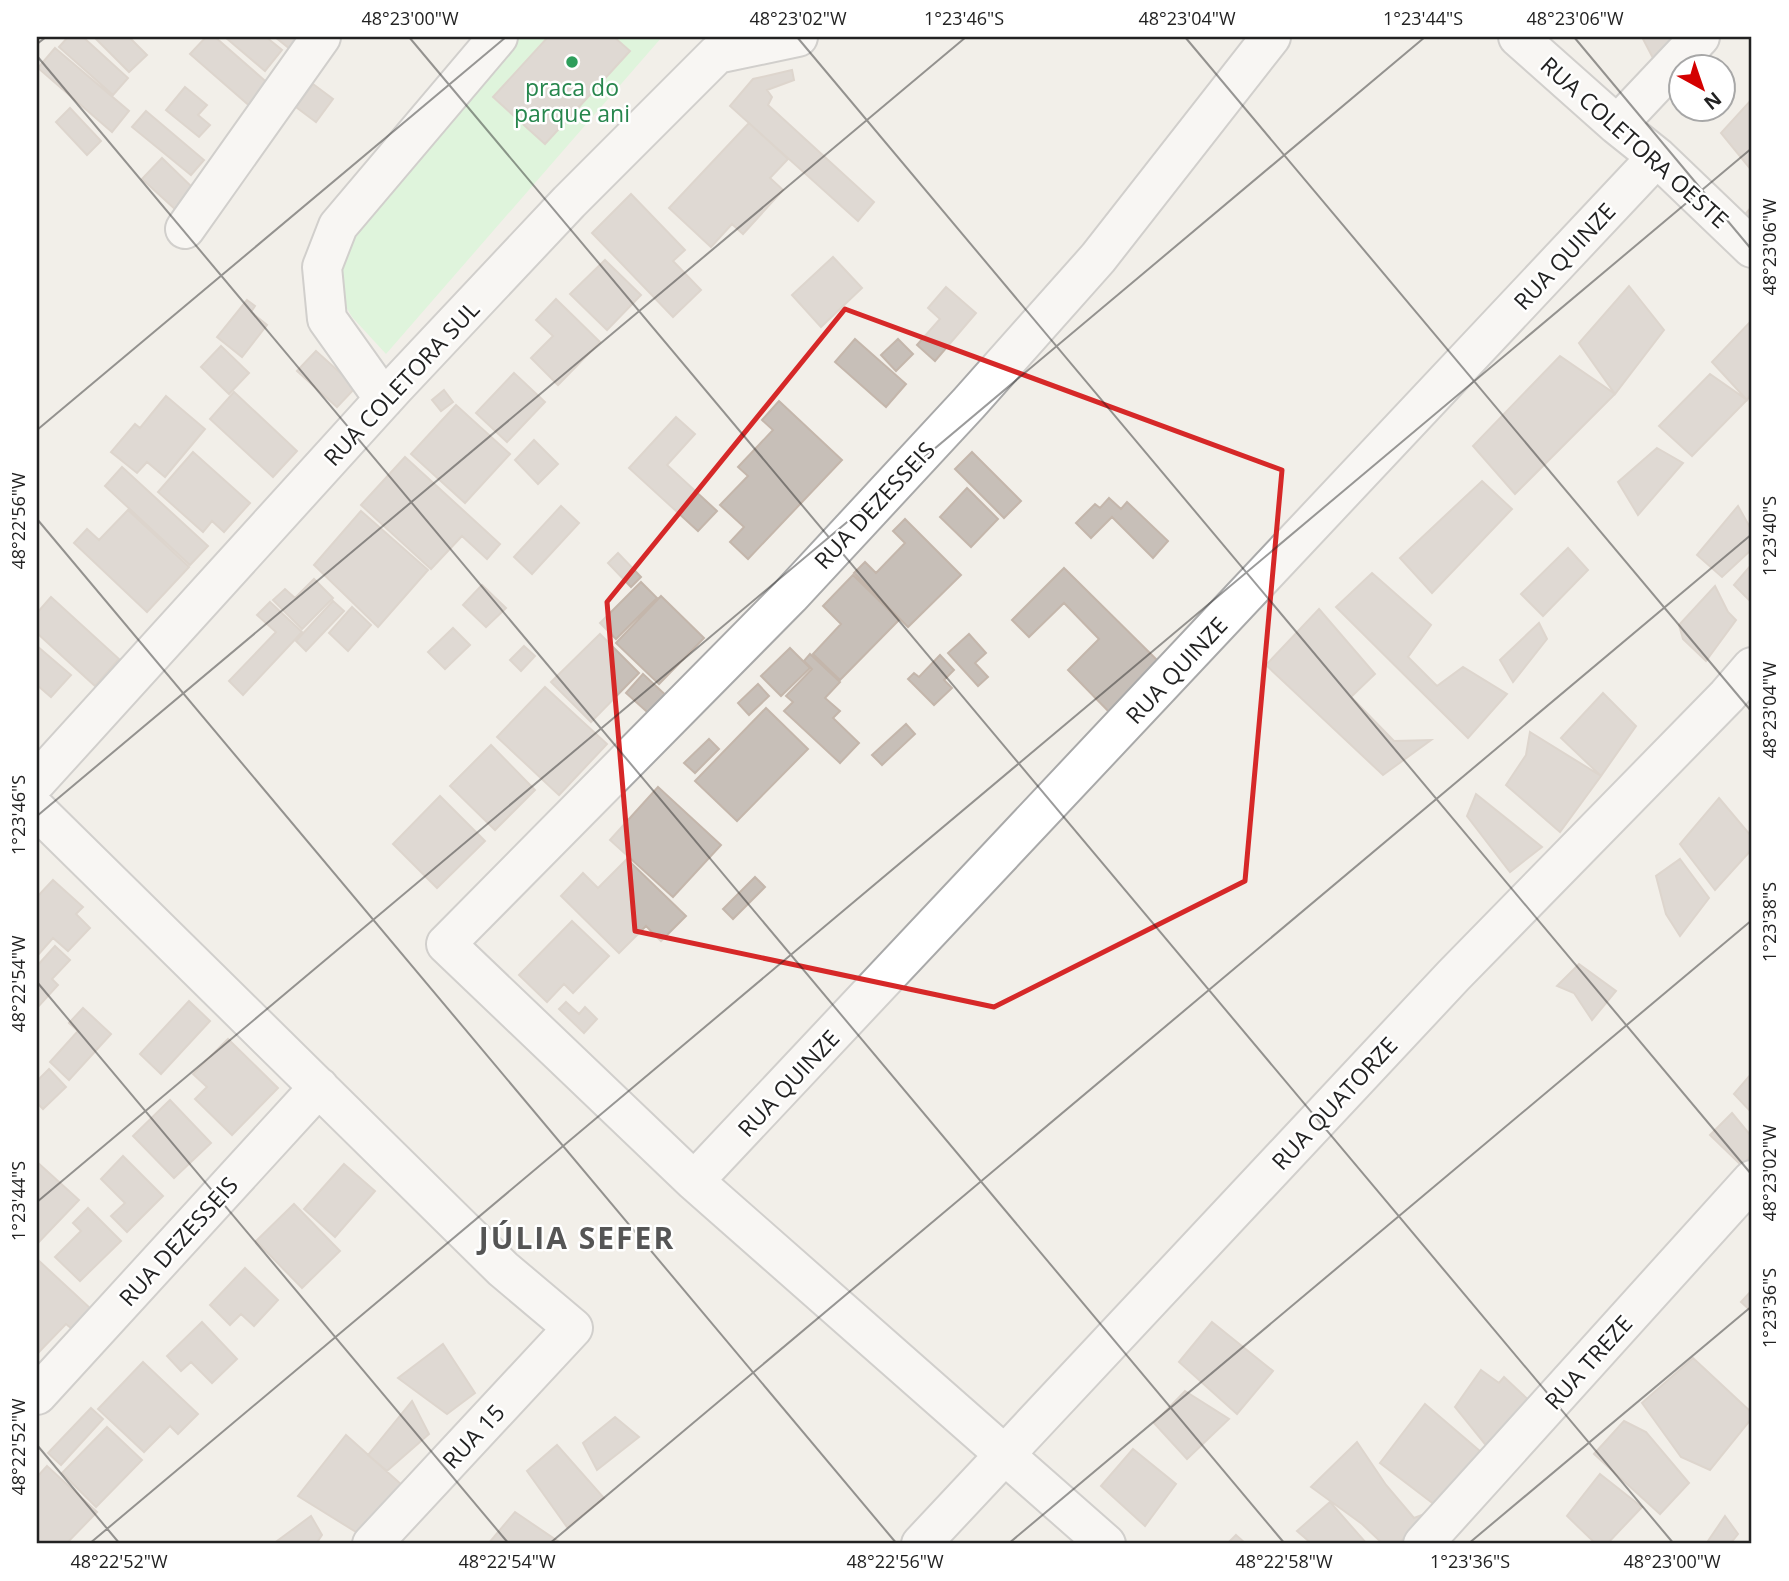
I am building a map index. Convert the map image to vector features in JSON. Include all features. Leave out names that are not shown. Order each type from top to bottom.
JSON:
[{"type":"street","points":[[184,229],[321,37]]},
{"type":"street","points":[[384,399],[327,319],[322,267],[338,226],[498,37]]},
{"type":"street","name":"RUA COLETORA SUL","points":[[37,781],[710,45],[798,37]]},
{"type":"street","name":"RUA DEZESSEIS","points":[[694,1181],[446,944],[790,596],[969,403],[1098,258],[1271,37]]},
{"type":"street","name":"RUA COLETORA OESTE","points":[[1518,37],[1657,157],[1752,248]]},
{"type":"street","points":[[1617,125],[1700,37]]},
{"type":"street","name":"RUA QUINZE","points":[[694,1181],[1657,157]]},
{"type":"street","name":"RUA QUATORZE","points":[[921,1544],[1454,975],[1727,696],[1752,667]]},
{"type":"street","points":[[37,810],[318,1087]]},
{"type":"street","name":"RUA DEZESSEIS","points":[[37,1395],[318,1087]]},
{"type":"street","name":"RUA 15","points":[[318,1087],[503,1269],[573,1328],[372,1544]]},
{"type":"street","name":"RUA TREZE","points":[[1423,1544],[1752,1180]]},
{"type":"street","points":[[694,1181],[1106,1544]]},
{"type":"highlighted area","points":[[845,309],[1282,470],[1245,881],[994,1007],[635,931],[607,602]]},
{"type":"green space","points":[[518,37],[662,37],[386,354],[352,317],[332,283],[343,243]]},
{"type":"building","points":[[68,37],[83,37],[128,78],[113,95],[59,47]]},
{"type":"building","points":[[94,37],[129,37],[147,55],[129,72]]},
{"type":"building","points":[[206,37],[215,37],[271,86],[252,108],[190,54]]},
{"type":"building","points":[[225,37],[266,37],[282,50],[265,71]]},
{"type":"building","points":[[275,37],[309,37],[295,53]]},
{"type":"building","points":[[548,37],[614,37],[630,51],[545,144],[493,97]]},
{"type":"building","points":[[1642,37],[1674,37],[1653,58]]},
{"type":"building","points":[[55,48],[129,111],[112,132],[38,68]]},
{"type":"building","points":[[792,70],[794,80],[767,90],[772,97],[768,105],[874,202],[858,221],[730,106],[753,79]]},
{"type":"building","points":[[313,84],[333,99],[316,122],[296,107]]},
{"type":"building","points":[[185,87],[207,105],[198,115],[210,125],[199,137],[166,110]]},
{"type":"building","points":[[1752,99],[1752,171],[1721,133],[1731,122],[1736,122],[1736,117]]},
{"type":"building","points":[[70,108],[101,141],[87,155],[56,122]]},
{"type":"building","points":[[146,111],[204,160],[191,175],[132,127]]},
{"type":"building","points":[[749,123],[788,159],[770,178],[783,190],[743,234],[732,224],[711,247],[669,208]]},
{"type":"building","points":[[162,158],[195,190],[176,210],[142,179]]},
{"type":"building","points":[[631,194],[685,250],[673,261],[701,290],[673,317],[592,233]]},
{"type":"building","points":[[1752,206],[1752,230],[1733,229]]},
{"type":"building","points":[[833,257],[862,288],[821,327],[792,295]]},
{"type":"building","points":[[605,260],[641,295],[607,330],[570,294]]},
{"type":"building","points":[[1629,286],[1664,330],[1615,394],[1579,343]]},
{"type":"building","points":[[946,287],[976,313],[935,361],[917,345],[940,319],[928,308]]},
{"type":"building","points":[[556,299],[600,342],[558,385],[531,358],[553,336],[536,320]]},
{"type":"building","points":[[247,300],[255,306],[251,312],[267,325],[242,357],[217,337]]},
{"type":"building","points":[[1752,320],[1752,392],[1747,400],[1712,362]]},
{"type":"building","points":[[855,339],[906,384],[886,407],[835,362]]},
{"type":"building","points":[[898,339],[913,354],[896,371],[881,355]]},
{"type":"building","points":[[221,346],[249,373],[229,394],[201,367]]},
{"type":"building","points":[[316,351],[356,387],[337,407],[297,371]]},
{"type":"building","points":[[1560,356],[1615,394],[1515,494],[1473,446]]},
{"type":"building","points":[[514,373],[545,402],[507,442],[476,413]]},
{"type":"building","points":[[1710,374],[1747,400],[1692,456],[1659,426]]},
{"type":"building","points":[[444,390],[453,402],[441,411],[432,400]]},
{"type":"building","points":[[234,392],[297,451],[273,477],[210,419]]},
{"type":"building","points":[[166,396],[205,429],[165,477],[147,462],[137,473],[111,452],[135,424],[140,428]]},
{"type":"building","points":[[779,401],[842,460],[748,559],[730,542],[744,527],[720,505],[748,476],[738,467],[773,430],[762,420]]},
{"type":"building","points":[[456,405],[510,454],[465,503],[411,454]]},
{"type":"building","points":[[676,417],[695,434],[667,465],[717,511],[698,531],[629,468]]},
{"type":"building","points":[[534,440],[558,464],[538,484],[515,460]]},
{"type":"building","points":[[1657,448],[1683,463],[1638,515],[1618,482]]},
{"type":"building","points":[[193,452],[250,503],[224,532],[212,521],[203,532],[158,492]]},
{"type":"building","points":[[972,452],[1021,501],[1004,518],[955,469]]},
{"type":"building","points":[[405,457],[500,544],[487,559],[462,536],[431,569],[361,505]]},
{"type":"building","points":[[122,467],[208,546],[190,565],[105,486]]},
{"type":"building","points":[[1482,481],[1512,509],[1432,593],[1400,558]]},
{"type":"building","points":[[967,488],[998,519],[971,547],[940,517]]},
{"type":"building","points":[[1109,498],[1121,509],[1127,502],[1168,541],[1153,558],[1112,517],[1091,538],[1076,523],[1095,504],[1100,508]]},
{"type":"building","points":[[561,506],[579,523],[532,574],[514,557]]},
{"type":"building","points":[[1738,506],[1752,531],[1752,549],[1722,577],[1697,555]]},
{"type":"building","points":[[128,510],[189,567],[147,612],[74,543],[87,529],[99,540]]},
{"type":"building","points":[[361,511],[428,570],[378,627],[314,565]]},
{"type":"building","points":[[905,519],[961,575],[908,627],[854,573],[865,562],[876,573],[905,543],[893,531]]},
{"type":"building","points":[[1568,548],[1588,570],[1543,616],[1521,594]]},
{"type":"building","points":[[618,553],[641,577],[631,587],[608,563]]},
{"type":"building","points":[[1752,564],[1752,598],[1750,601],[1734,585]]},
{"type":"building","points":[[1064,568],[1158,661],[1138,680],[1145,693],[1117,720],[1068,670],[1099,639],[1064,603],[1029,637],[1012,620]]},
{"type":"building","points":[[1372,573],[1431,625],[1408,657],[1437,686],[1463,667],[1507,694],[1468,738],[1336,607]]},
{"type":"building","points":[[853,575],[899,620],[840,680],[813,654],[841,624],[823,606]]},
{"type":"building","points":[[314,579],[333,598],[302,629],[273,600],[285,589],[295,598]]},
{"type":"building","points":[[641,582],[657,598],[616,639],[600,623]]},
{"type":"building","points":[[482,585],[506,608],[486,627],[463,605]]},
{"type":"building","points":[[1715,586],[1728,612],[1736,620],[1706,661],[1683,639],[1679,625]]},
{"type":"building","points":[[661,596],[704,638],[659,684],[616,643]]},
{"type":"building","points":[[51,597],[119,659],[95,686],[37,633],[37,613]]},
{"type":"building","points":[[333,601],[344,611],[306,651],[296,641]]},
{"type":"building","points":[[270,602],[302,632],[243,695],[229,681],[276,632],[257,615]]},
{"type":"building","points":[[352,607],[371,625],[348,651],[329,633]]},
{"type":"building","points":[[1319,609],[1375,674],[1351,697],[1394,741],[1431,740],[1383,775],[1266,665]]},
{"type":"building","points":[[1539,623],[1547,639],[1513,682],[1500,660]]},
{"type":"building","points":[[453,628],[470,645],[445,669],[428,652]]},
{"type":"building","points":[[600,634],[639,673],[591,722],[551,682]]},
{"type":"building","points":[[969,634],[986,653],[975,663],[988,677],[978,686],[948,653]]},
{"type":"building","points":[[37,646],[71,675],[51,697],[37,685]]},
{"type":"building","points":[[524,646],[535,656],[521,671],[510,660]]},
{"type":"building","points":[[790,648],[810,668],[781,696],[761,676]]},
{"type":"building","points":[[810,654],[840,682],[825,698],[840,711],[833,718],[859,743],[840,763],[784,711],[793,702],[786,696],[812,669],[804,661]]},
{"type":"building","points":[[940,655],[954,670],[944,680],[952,688],[934,705],[908,679],[914,673],[919,677]]},
{"type":"building","points":[[643,674],[671,700],[654,718],[626,693]]},
{"type":"building","points":[[758,684],[769,696],[749,715],[738,703]]},
{"type":"building","points":[[545,687],[607,744],[559,795],[497,737]]},
{"type":"building","points":[[1603,693],[1636,726],[1601,776],[1561,738]]},
{"type":"building","points":[[766,708],[808,749],[737,821],[695,781]]},
{"type":"building","points":[[906,724],[915,734],[882,765],[872,755]]},
{"type":"building","points":[[1530,732],[1601,776],[1560,832],[1506,785],[1526,755]]},
{"type":"building","points":[[709,739],[719,749],[695,773],[684,763]]},
{"type":"building","points":[[491,745],[535,790],[495,830],[450,786]]},
{"type":"building","points":[[658,787],[721,845],[673,897],[610,840]]},
{"type":"building","points":[[1476,794],[1542,847],[1510,872],[1467,816]]},
{"type":"building","points":[[440,796],[485,841],[437,888],[393,844]]},
{"type":"building","points":[[1719,798],[1752,837],[1752,849],[1715,890],[1680,844]]},
{"type":"building","points":[[627,859],[686,916],[661,941],[646,926],[619,953],[561,896],[583,873],[598,888]]},
{"type":"building","points":[[1680,859],[1709,898],[1680,936],[1666,914],[1656,876]]},
{"type":"building","points":[[755,877],[765,887],[733,919],[723,909]]},
{"type":"building","points":[[53,880],[83,907],[76,914],[90,928],[68,951],[53,938],[37,956],[37,897]]},
{"type":"building","points":[[572,921],[609,956],[573,993],[564,984],[547,1002],[519,975]]},
{"type":"building","points":[[55,946],[70,960],[52,979],[58,985],[37,1008],[37,966]]},
{"type":"building","points":[[1579,964],[1616,991],[1592,1020],[1574,993],[1557,986]]},
{"type":"building","points":[[189,1001],[210,1021],[161,1074],[140,1054]]},
{"type":"building","points":[[566,1002],[579,1014],[585,1007],[597,1019],[584,1033],[559,1009]]},
{"type":"building","points":[[83,1008],[111,1034],[69,1080],[50,1062],[78,1031],[69,1023]]},
{"type":"building","points":[[228,1039],[278,1088],[232,1135],[195,1099],[207,1087],[193,1074]]},
{"type":"building","points":[[49,1069],[66,1087],[43,1109],[37,1103],[37,1081]]},
{"type":"building","points":[[1752,1073],[1752,1113],[1734,1094]]},
{"type":"building","points":[[170,1100],[211,1143],[174,1178],[133,1136]]},
{"type":"building","points":[[1732,1113],[1752,1137],[1752,1153],[1743,1167],[1710,1135]]},
{"type":"building","points":[[123,1156],[163,1196],[127,1232],[111,1216],[125,1203],[101,1179]]},
{"type":"building","points":[[37,1162],[79,1200],[37,1244]]},
{"type":"building","points":[[344,1164],[375,1191],[335,1237],[304,1209]]},
{"type":"building","points":[[294,1204],[340,1251],[302,1288],[256,1241]]},
{"type":"building","points":[[88,1208],[121,1241],[80,1281],[55,1257],[81,1231],[73,1223]]},
{"type":"building","points":[[37,1259],[91,1309],[72,1329],[66,1324],[38,1353]]},
{"type":"building","points":[[245,1268],[278,1300],[254,1326],[241,1314],[230,1325],[210,1305]]},
{"type":"building","points":[[1752,1290],[1752,1312],[1741,1302]]},
{"type":"building","points":[[202,1322],[237,1359],[212,1383],[191,1362],[181,1371],[167,1356]]},
{"type":"building","points":[[1212,1322],[1273,1371],[1237,1414],[1179,1362]]},
{"type":"building","points":[[443,1344],[475,1393],[447,1414],[398,1378]]},
{"type":"building","points":[[1693,1358],[1752,1413],[1752,1418],[1710,1470],[1681,1457],[1642,1403]]},
{"type":"building","points":[[143,1362],[198,1414],[178,1434],[170,1426],[144,1452],[98,1409]]},
{"type":"building","points":[[1481,1370],[1499,1383],[1504,1377],[1536,1407],[1489,1449],[1455,1407]]},
{"type":"building","points":[[1185,1391],[1229,1419],[1187,1459],[1154,1423]]},
{"type":"building","points":[[412,1401],[429,1434],[387,1471],[368,1455]]},
{"type":"building","points":[[1425,1404],[1488,1458],[1435,1505],[1380,1463]]},
{"type":"building","points":[[91,1408],[103,1419],[61,1465],[48,1453]]},
{"type":"building","points":[[615,1417],[639,1437],[597,1470],[583,1443]]},
{"type":"building","points":[[1624,1421],[1646,1432],[1689,1483],[1660,1514],[1594,1454]]},
{"type":"building","points":[[107,1427],[142,1460],[96,1507],[62,1473]]},
{"type":"building","points":[[346,1435],[403,1486],[356,1532],[298,1496]]},
{"type":"building","points":[[1357,1442],[1386,1485],[1414,1518],[1422,1515],[1399,1544],[1383,1544],[1362,1524],[1311,1487]]},
{"type":"building","points":[[557,1445],[604,1498],[567,1527],[527,1471]]},
{"type":"building","points":[[1133,1449],[1176,1484],[1145,1526],[1101,1486]]},
{"type":"building","points":[[47,1466],[97,1512],[66,1544],[37,1544],[37,1477]]},
{"type":"building","points":[[1600,1474],[1642,1507],[1607,1544],[1596,1544],[1567,1516]]},
{"type":"building","points":[[1330,1502],[1367,1544],[1312,1544],[1297,1531]]},
{"type":"building","points":[[515,1512],[562,1544],[488,1544]]},
{"type":"building","points":[[311,1516],[322,1535],[316,1544],[273,1544]]},
{"type":"building","points":[[1725,1516],[1738,1534],[1730,1544],[1706,1544]]},
{"type":"building","points":[[1236,1535],[1246,1544],[1227,1544]]},
{"type":"place","name":"praca do parque ani","points":[[572,62]]},
{"type":"district","name":"JÚLIA SEFER","points":[[577,1237]]}]
